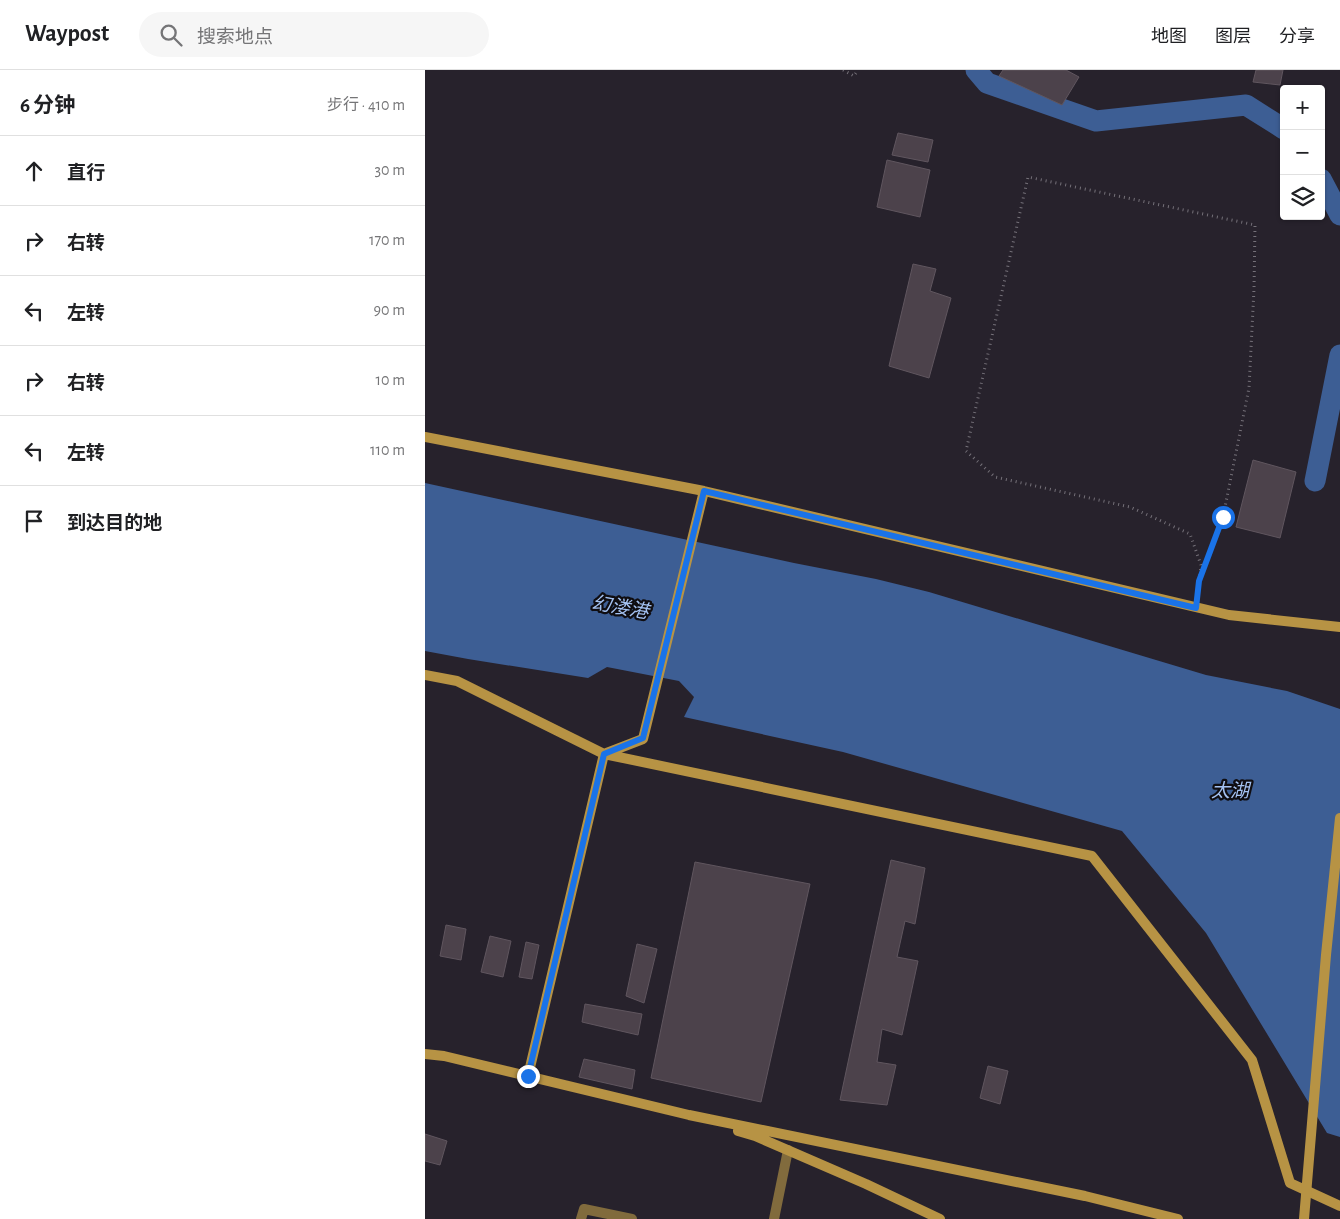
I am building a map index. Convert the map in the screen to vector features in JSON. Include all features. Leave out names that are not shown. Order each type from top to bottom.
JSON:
[{"type":"street","points":[[425,437],[704,491],[1229,615],[1340,627]]},
{"type":"street","points":[[604,754],[643,738],[704,491]]},
{"type":"street","points":[[425,675],[457,680],[604,754],[1092,856],[1252,1060],[1290,1183],[1340,1206]]},
{"type":"street","points":[[528,1076],[604,754]]},
{"type":"street","points":[[1305,1219],[1325,964],[1340,818]]},
{"type":"street","points":[[425,1054],[444,1056],[689,1115],[1085,1196],[1178,1219]]},
{"type":"street","points":[[689,1115],[755,1136],[866,1184],[940,1219]]},
{"type":"street","points":[[774,1219],[787,1150]]},
{"type":"street","points":[[581,1219],[584,1209],[632,1219]]},
{"type":"path","points":[[843,70],[854,76],[857,70]]},
{"type":"path","points":[[1196,608],[1199,581],[1201,565],[1190,534],[1130,507],[995,477],[965,451],[1028,176],[1255,225],[1249,388],[1223,517],[1199,581]]},
{"type":"water","name":"太湖","points":[[425,483],[876,579],[929,592],[1206,675],[1287,691],[1340,709],[1340,1137],[1327,1133],[1206,933],[1122,831],[843,752],[684,717],[694,697],[679,681],[607,667],[588,678],[425,651]]},
{"type":"building","points":[[1003,70],[1066,70],[1079,77],[1062,105],[999,76]]},
{"type":"building","points":[[1256,70],[1283,70],[1280,85],[1253,82]]},
{"type":"building","points":[[898,133],[933,140],[928,162],[892,155]]},
{"type":"building","points":[[887,160],[930,170],[920,217],[877,207]]},
{"type":"building","points":[[913,264],[936,269],[930,291],[951,298],[929,378],[889,366]]},
{"type":"building","points":[[1253,460],[1296,472],[1280,538],[1236,527]]},
{"type":"building","points":[[891,860],[925,868],[915,924],[905,921],[897,957],[918,961],[902,1035],[882,1029],[877,1062],[896,1065],[887,1105],[840,1100]]},
{"type":"building","points":[[695,862],[810,884],[761,1102],[651,1078]]},
{"type":"building","points":[[446,925],[466,929],[461,960],[440,956]]},
{"type":"building","points":[[490,936],[511,941],[503,977],[481,972]]},
{"type":"building","points":[[526,942],[539,945],[532,979],[519,977]]},
{"type":"building","points":[[637,944],[657,949],[644,1003],[626,996]]},
{"type":"building","points":[[585,1004],[642,1014],[638,1035],[582,1022]]},
{"type":"building","points":[[584,1059],[635,1070],[632,1089],[579,1077]]},
{"type":"building","points":[[988,1066],[1008,1071],[1000,1104],[980,1098]]},
{"type":"building","points":[[425,1134],[447,1141],[440,1165],[425,1161]]},
{"type":"waterway","points":[[976,70],[987,83],[1096,121],[1246,105],[1280,126]]},
{"type":"waterway","points":[[1325,187],[1340,215]]},
{"type":"waterway","points":[[1315,481],[1340,355]]},
{"type":"route","points":[[528,1076],[604,754],[643,738],[704,491],[1196,608],[1199,581],[1223,517]]},
{"type":"water label","name":"幻溇港","points":[[620,608]]}]
